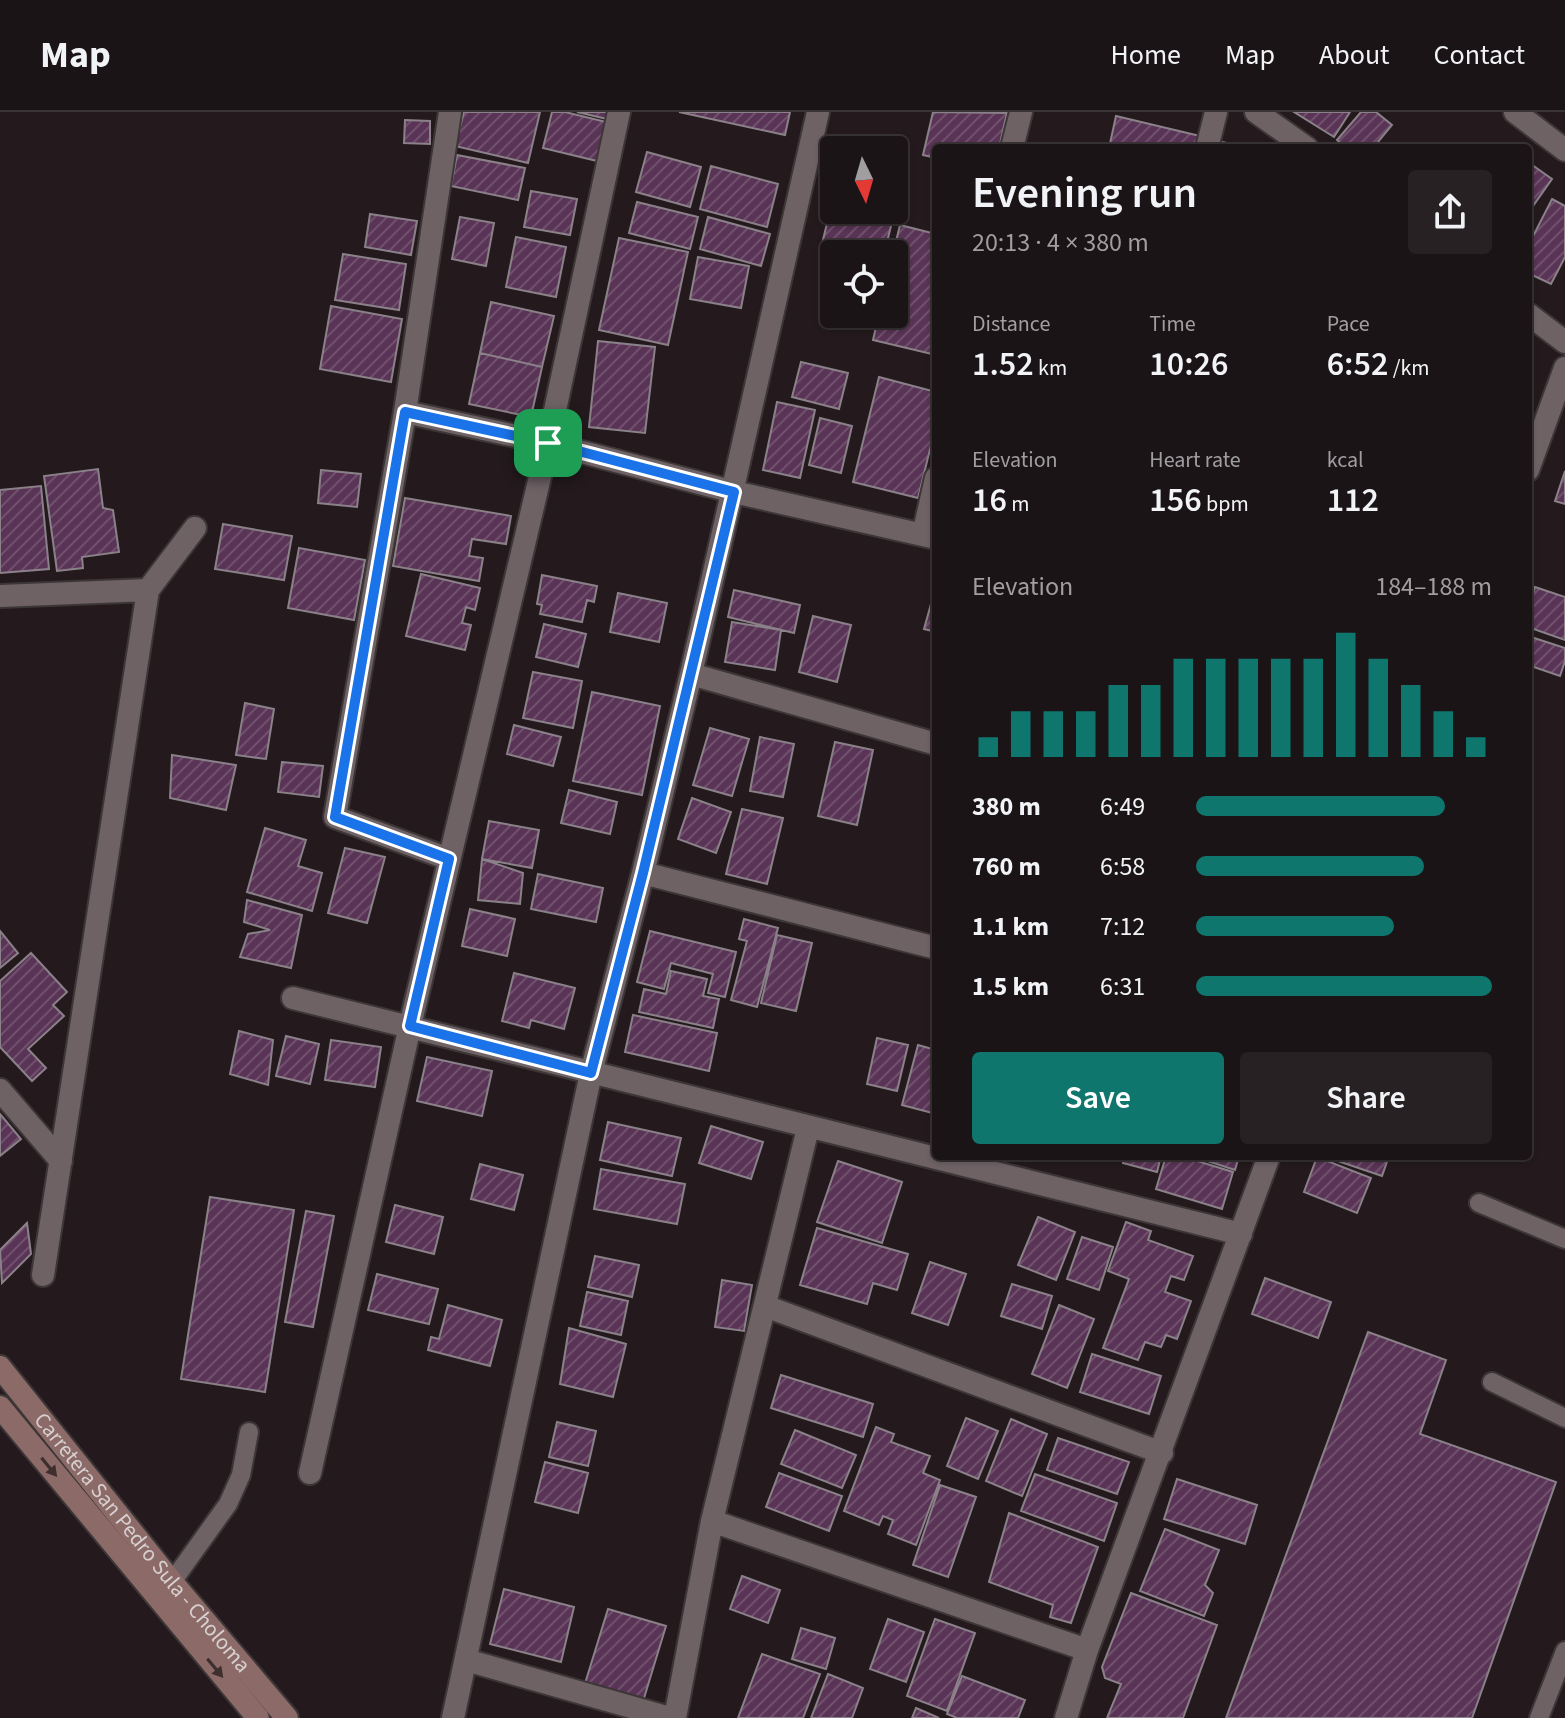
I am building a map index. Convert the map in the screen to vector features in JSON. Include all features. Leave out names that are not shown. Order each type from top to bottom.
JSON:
[{"type":"main road","name":"Carretera San Pedro Sula - Choloma","points":[[0,1367],[172,1582],[287,1718]]},
{"type":"main road","name":"Carretera San Pedro Sula - Choloma","points":[[0,1407],[258,1718]]},
{"type":"street","points":[[449,859],[335,817],[405,412],[450,112]]},
{"type":"street","points":[[310,1473],[410,1026],[548,443],[619,112]]},
{"type":"street","points":[[453,1718],[591,1073],[643,873],[734,492],[818,112]]},
{"type":"street","points":[[1013,144],[1021,112]]},
{"type":"street","points":[[1208,144],[1216,112]]},
{"type":"street","points":[[1256,112],[1301,144]]},
{"type":"street","points":[[1515,112],[1565,150]]},
{"type":"street","points":[[1532,317],[1565,342]]},
{"type":"street","points":[[1532,459],[1565,368]]},
{"type":"street","points":[[405,412],[548,443],[734,492],[929,537],[932,512]]},
{"type":"street","points":[[43,1275],[148,590],[195,528]]},
{"type":"street","points":[[0,596],[148,590]]},
{"type":"street","points":[[691,674],[932,743]]},
{"type":"street","points":[[643,873],[932,947]]},
{"type":"street","points":[[293,998],[932,1158]]},
{"type":"street","points":[[0,1090],[61,1161]]},
{"type":"street","points":[[466,1660],[673,1718],[712,1521],[808,1128]]},
{"type":"street","points":[[939,1160],[1241,1234]]},
{"type":"street","points":[[1066,1718],[1087,1650],[1268,1160]]},
{"type":"street","points":[[765,1306],[1162,1453]]},
{"type":"street","points":[[712,1521],[1087,1650]]},
{"type":"lane","points":[[1479,1203],[1565,1239]]},
{"type":"lane","points":[[1492,1382],[1565,1418]]},
{"type":"lane","points":[[172,1582],[228,1504],[241,1475],[249,1432]]},
{"type":"lane","points":[[1539,1718],[1565,1651]]},
{"type":"building","points":[[464,112],[540,112],[528,163],[455,146]]},
{"type":"building","points":[[552,112],[606,122],[597,161],[543,148]]},
{"type":"building","points":[[577,112],[609,112],[607,119]]},
{"type":"building","points":[[679,112],[790,112],[785,135]]},
{"type":"building","points":[[933,112],[1007,113],[1000,144],[932,144],[932,157],[923,155]]},
{"type":"building","points":[[1294,112],[1350,112],[1334,137]]},
{"type":"building","points":[[1361,112],[1376,112],[1392,125],[1376,144],[1342,144],[1337,140]]},
{"type":"building","points":[[1116,116],[1200,136],[1198,144],[1110,144]]},
{"type":"building","points":[[405,120],[430,121],[430,144],[404,143]]},
{"type":"building","points":[[647,152],[701,167],[690,207],[636,192]]},
{"type":"building","points":[[457,155],[525,168],[518,200],[451,186]]},
{"type":"building","points":[[1532,165],[1552,179],[1532,207]]},
{"type":"building","points":[[711,166],[778,184],[767,227],[700,209]]},
{"type":"building","points":[[531,191],[577,199],[570,235],[524,227]]},
{"type":"building","points":[[1552,199],[1565,206],[1565,257],[1551,284],[1532,275],[1532,238]]},
{"type":"building","points":[[637,202],[698,217],[690,249],[629,233]]},
{"type":"building","points":[[370,214],[417,221],[411,255],[365,247]]},
{"type":"building","points":[[460,217],[494,223],[486,266],[452,259]]},
{"type":"building","points":[[708,217],[770,234],[761,266],[700,249]]},
{"type":"building","points":[[827,224],[892,224],[888,240],[823,240]]},
{"type":"building","points":[[900,225],[932,233],[932,354],[873,340],[876,328],[908,328],[908,240],[896,240]]},
{"type":"building","points":[[516,237],[566,247],[556,297],[506,287]]},
{"type":"building","points":[[619,238],[688,252],[668,345],[599,330]]},
{"type":"building","points":[[343,254],[406,264],[399,310],[335,300]]},
{"type":"building","points":[[698,257],[749,266],[741,308],[690,299]]},
{"type":"building","points":[[491,302],[554,316],[542,367],[480,353]]},
{"type":"building","points":[[331,306],[402,319],[391,382],[320,369]]},
{"type":"building","points":[[598,341],[655,347],[645,433],[589,427]]},
{"type":"building","points":[[480,353],[542,367],[531,417],[469,404]]},
{"type":"building","points":[[801,362],[848,373],[839,409],[792,397]]},
{"type":"building","points":[[879,377],[932,391],[932,441],[918,498],[853,482]]},
{"type":"building","points":[[777,402],[815,410],[800,478],[763,470]]},
{"type":"building","points":[[820,418],[852,426],[841,473],[809,465]]},
{"type":"building","points":[[98,469],[103,508],[113,510],[119,552],[82,557],[83,568],[57,571],[44,476]]},
{"type":"building","points":[[321,470],[361,474],[357,507],[318,503]]},
{"type":"building","points":[[1565,471],[1565,504],[1555,501]]},
{"type":"building","points":[[41,486],[49,569],[0,573],[0,490]]},
{"type":"building","points":[[405,498],[511,516],[506,544],[472,539],[469,556],[483,558],[479,581],[393,566]]},
{"type":"building","points":[[223,524],[292,536],[284,580],[215,569]]},
{"type":"building","points":[[299,548],[365,560],[354,620],[288,608]]},
{"type":"building","points":[[421,574],[480,588],[475,610],[466,607],[462,623],[471,625],[465,650],[406,636]]},
{"type":"building","points":[[542,575],[597,586],[594,602],[587,600],[582,622],[540,614],[542,605],[537,604]]},
{"type":"building","points":[[1535,587],[1565,597],[1565,640],[1532,628]]},
{"type":"building","points":[[734,590],[800,605],[794,633],[728,617]]},
{"type":"building","points":[[618,593],[667,603],[659,642],[610,632]]},
{"type":"building","points":[[932,600],[932,631],[924,629]]},
{"type":"building","points":[[813,616],[851,625],[837,682],[799,672]]},
{"type":"building","points":[[732,622],[781,630],[775,670],[725,662]]},
{"type":"building","points":[[544,624],[586,634],[578,667],[536,657]]},
{"type":"building","points":[[1532,637],[1565,648],[1560,676],[1532,666]]},
{"type":"building","points":[[533,672],[582,681],[573,728],[523,718]]},
{"type":"building","points":[[592,692],[660,706],[642,795],[573,781]]},
{"type":"building","points":[[245,703],[274,709],[266,759],[236,755]]},
{"type":"building","points":[[514,725],[561,737],[553,766],[507,754]]},
{"type":"building","points":[[710,728],[749,739],[732,796],[693,785]]},
{"type":"building","points":[[760,737],[794,744],[783,797],[750,791]]},
{"type":"building","points":[[835,742],[873,750],[857,825],[818,816]]},
{"type":"building","points":[[172,755],[236,765],[226,810],[170,798]]},
{"type":"building","points":[[282,762],[323,766],[319,797],[278,792]]},
{"type":"building","points":[[569,790],[617,802],[610,834],[561,823]]},
{"type":"building","points":[[692,798],[731,812],[716,853],[678,839]]},
{"type":"building","points":[[742,809],[783,818],[767,884],[726,874]]},
{"type":"building","points":[[489,821],[539,830],[532,868],[482,859]]},
{"type":"building","points":[[265,828],[306,840],[298,866],[322,873],[312,911],[247,892]]},
{"type":"building","points":[[345,848],[385,857],[367,923],[328,913]]},
{"type":"building","points":[[482,859],[523,873],[520,904],[478,900]]},
{"type":"building","points":[[538,874],[603,888],[596,922],[531,909]]},
{"type":"building","points":[[247,900],[302,915],[291,968],[240,957],[248,934],[270,930],[244,922]]},
{"type":"building","points":[[470,909],[515,919],[507,956],[462,946]]},
{"type":"building","points":[[744,919],[778,928],[757,1007],[731,1000],[747,941],[739,939]]},
{"type":"building","points":[[0,931],[18,953],[0,968]]},
{"type":"building","points":[[650,931],[736,952],[725,997],[708,993],[713,974],[671,963],[664,989],[637,982]]},
{"type":"building","points":[[777,935],[812,943],[796,1011],[761,1003]]},
{"type":"building","points":[[31,953],[67,992],[53,1005],[64,1016],[28,1049],[46,1068],[32,1081],[0,1047],[0,981]]},
{"type":"building","points":[[671,971],[707,979],[703,996],[719,999],[713,1028],[639,1012],[644,989],[666,994]]},
{"type":"building","points":[[514,973],[575,988],[564,1029],[531,1020],[529,1028],[502,1021]]},
{"type":"building","points":[[633,1015],[717,1033],[709,1071],[625,1052]]},
{"type":"building","points":[[239,1031],[273,1040],[268,1085],[230,1074]]},
{"type":"building","points":[[286,1036],[319,1044],[310,1084],[276,1076]]},
{"type":"building","points":[[877,1038],[908,1045],[897,1091],[867,1084]]},
{"type":"building","points":[[331,1040],[381,1047],[375,1087],[325,1080]]},
{"type":"building","points":[[918,1045],[932,1049],[932,1113],[902,1105]]},
{"type":"building","points":[[427,1057],[492,1071],[482,1116],[417,1101]]},
{"type":"building","points":[[0,1114],[21,1139],[0,1156]]},
{"type":"building","points":[[608,1122],[681,1138],[672,1176],[600,1160]]},
{"type":"building","points":[[711,1126],[763,1142],[751,1179],[699,1163]]},
{"type":"building","points":[[1124,1160],[1160,1160],[1157,1172],[1123,1163]]},
{"type":"building","points":[[1165,1160],[1194,1160],[1233,1172],[1222,1209],[1156,1189]]},
{"type":"building","points":[[1204,1160],[1238,1160],[1235,1170]]},
{"type":"building","points":[[1316,1160],[1325,1160],[1371,1178],[1357,1213],[1304,1192]]},
{"type":"building","points":[[1335,1160],[1388,1160],[1382,1176]]},
{"type":"building","points":[[838,1161],[902,1182],[882,1243],[817,1222]]},
{"type":"building","points":[[480,1164],[523,1175],[514,1210],[471,1199]]},
{"type":"building","points":[[601,1169],[685,1184],[677,1224],[594,1209]]},
{"type":"building","points":[[210,1197],[294,1210],[265,1392],[181,1379]]},
{"type":"building","points":[[395,1205],[443,1217],[434,1254],[386,1242]]},
{"type":"building","points":[[306,1211],[334,1216],[313,1327],[285,1322]]},
{"type":"building","points":[[1038,1217],[1075,1232],[1056,1280],[1018,1265]]},
{"type":"building","points":[[1126,1222],[1151,1231],[1148,1240],[1193,1256],[1184,1280],[1171,1276],[1165,1292],[1191,1301],[1177,1339],[1166,1335],[1161,1347],[1145,1342],[1138,1360],[1103,1348],[1129,1279],[1108,1271]]},
{"type":"building","points":[[27,1223],[31,1254],[2,1283],[0,1250]]},
{"type":"building","points":[[817,1228],[908,1254],[897,1290],[873,1283],[867,1304],[800,1285]]},
{"type":"building","points":[[1082,1237],[1113,1247],[1099,1290],[1067,1279]]},
{"type":"building","points":[[595,1256],[639,1265],[632,1297],[588,1287]]},
{"type":"building","points":[[930,1262],[966,1274],[948,1325],[912,1313]]},
{"type":"building","points":[[377,1274],[438,1289],[429,1324],[368,1310]]},
{"type":"building","points":[[1265,1278],[1331,1302],[1318,1338],[1252,1314]]},
{"type":"building","points":[[722,1280],[752,1285],[744,1331],[715,1327]]},
{"type":"building","points":[[1012,1284],[1052,1296],[1042,1329],[1001,1316]]},
{"type":"building","points":[[587,1292],[628,1301],[621,1335],[580,1326]]},
{"type":"building","points":[[448,1305],[502,1320],[490,1366],[428,1350],[431,1337],[439,1339]]},
{"type":"building","points":[[1059,1305],[1094,1319],[1067,1388],[1032,1374]]},
{"type":"building","points":[[569,1328],[626,1344],[613,1397],[560,1384]]},
{"type":"building","points":[[1368,1332],[1446,1360],[1420,1434],[1556,1482],[1472,1718],[1226,1718]]},
{"type":"building","points":[[1092,1354],[1161,1376],[1149,1414],[1080,1392]]},
{"type":"building","points":[[781,1375],[873,1404],[863,1437],[771,1408]]},
{"type":"building","points":[[966,1418],[998,1431],[978,1479],[947,1466]]},
{"type":"building","points":[[1011,1419],[1047,1434],[1022,1496],[986,1481]]},
{"type":"building","points":[[557,1422],[596,1431],[588,1466],[549,1457]]},
{"type":"building","points":[[876,1427],[894,1434],[891,1442],[930,1456],[923,1473],[940,1480],[916,1545],[888,1534],[893,1520],[883,1516],[879,1525],[844,1511]]},
{"type":"building","points":[[795,1430],[856,1455],[842,1488],[781,1464]]},
{"type":"building","points":[[1058,1438],[1129,1462],[1117,1494],[1047,1470]]},
{"type":"building","points":[[545,1462],[588,1473],[578,1513],[535,1502]]},
{"type":"building","points":[[779,1473],[842,1496],[829,1531],[766,1507]]},
{"type":"building","points":[[1035,1474],[1117,1503],[1104,1541],[1021,1511]]},
{"type":"building","points":[[1177,1479],[1257,1505],[1245,1544],[1164,1519]]},
{"type":"building","points":[[940,1485],[976,1497],[948,1577],[913,1565]]},
{"type":"building","points":[[1009,1513],[1098,1547],[1071,1623],[1050,1617],[1053,1605],[989,1582]]},
{"type":"building","points":[[1165,1529],[1219,1550],[1205,1585],[1213,1593],[1204,1616],[1140,1591]]},
{"type":"building","points":[[742,1576],[780,1590],[768,1623],[730,1609]]},
{"type":"building","points":[[504,1589],[574,1607],[561,1662],[490,1644]]},
{"type":"building","points":[[1131,1593],[1217,1625],[1183,1718],[1107,1718],[1121,1684],[1105,1678],[1102,1667]]},
{"type":"building","points":[[608,1609],[666,1626],[641,1708],[583,1690]]},
{"type":"building","points":[[888,1619],[924,1632],[906,1682],[870,1669]]},
{"type":"building","points":[[935,1619],[975,1633],[947,1711],[907,1696]]},
{"type":"building","points":[[801,1628],[835,1638],[826,1669],[792,1659]]},
{"type":"building","points":[[762,1654],[820,1674],[803,1718],[738,1718]]},
{"type":"building","points":[[828,1674],[863,1688],[852,1718],[811,1718]]},
{"type":"building","points":[[962,1676],[1025,1700],[1018,1718],[957,1718],[947,1714]]},
{"type":"building","points":[[916,1708],[939,1718],[912,1718]]},
{"type":"route","points":[[405,412],[548,443],[734,492],[643,873],[591,1073],[410,1026],[449,859],[335,817],[405,412]]}]
